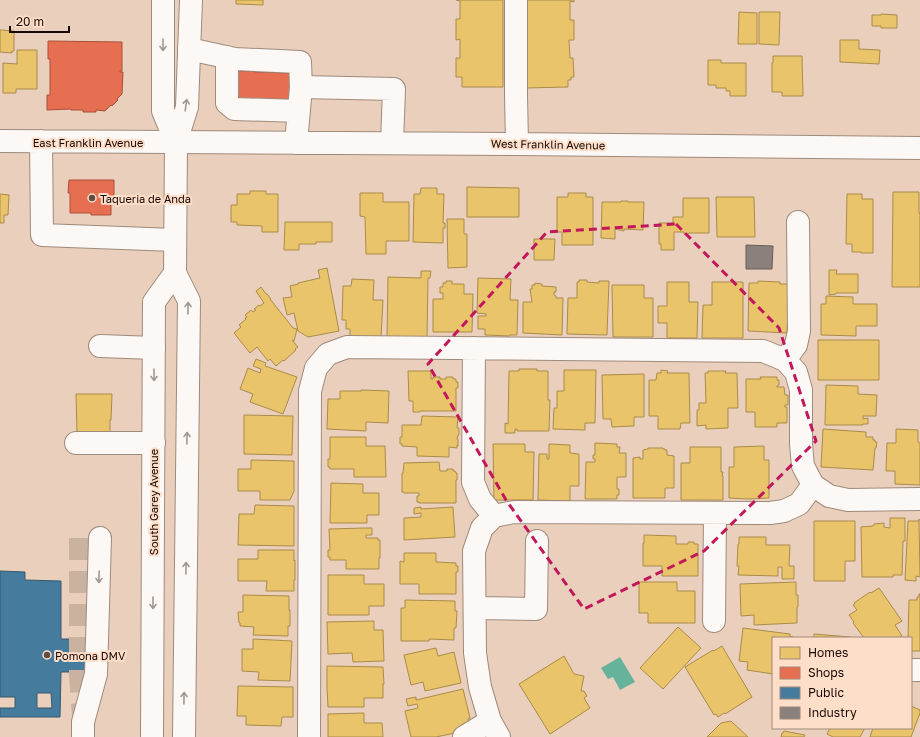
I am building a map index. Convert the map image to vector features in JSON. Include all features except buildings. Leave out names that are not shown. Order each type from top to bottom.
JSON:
[{"type":"main road","points":[[163,0],[163,111],[176,142]]},
{"type":"main road","points":[[184,737],[189,301],[175,273],[175,240],[176,142],[187,107],[191,0]]},
{"type":"main road","points":[[516,0],[517,144]]},
{"type":"main road","points":[[189,49],[235,59],[300,62],[301,87],[296,143]]},
{"type":"main road","points":[[227,58],[227,103],[234,109],[299,111]]},
{"type":"main road","points":[[301,87],[394,89],[392,143]]},
{"type":"main road","name":"East Franklin Avenue","points":[[0,141],[176,142]]},
{"type":"main road","points":[[41,141],[42,235],[175,240]]},
{"type":"main road","name":"West Franklin Avenue","points":[[176,142],[920,148]]},
{"type":"main road","points":[[785,360],[796,345],[799,331],[798,222]]},
{"type":"main road","name":"South Garey Avenue","points":[[152,737],[154,302],[175,273]]},
{"type":"main road","points":[[100,346],[154,348]]},
{"type":"main road","points":[[309,737],[310,391],[316,368],[328,354],[347,347],[763,351],[785,360],[796,372],[801,390],[801,444],[803,466],[813,485],[829,496],[848,500],[920,499]]},
{"type":"main road","points":[[474,348],[473,482],[480,499],[494,516]]},
{"type":"main road","points":[[76,443],[154,443]]},
{"type":"main road","points":[[464,737],[495,729],[480,687],[475,653],[474,551],[482,528],[494,516],[514,512],[770,513],[784,511],[799,504],[813,485]]},
{"type":"main road","points":[[714,621],[715,513]]},
{"type":"main road","points":[[83,737],[83,722],[96,674],[100,538]]},
{"type":"main road","points":[[475,608],[536,609],[538,541]]},
{"type":"highlighted area","points":[[676,224],[779,328],[816,441],[704,551],[584,609],[506,500],[428,364],[547,232]]},
{"type":"water","points":[[620,657],[635,682],[620,690],[613,677],[608,679],[601,668]]},
{"type":"tunnel","points":[[80,538],[80,674],[83,717]]},
{"type":"place","name":"Taqueria de Anda","points":[[92,198]]},
{"type":"place","name":"Pomona DMV","points":[[47,655]]}]
